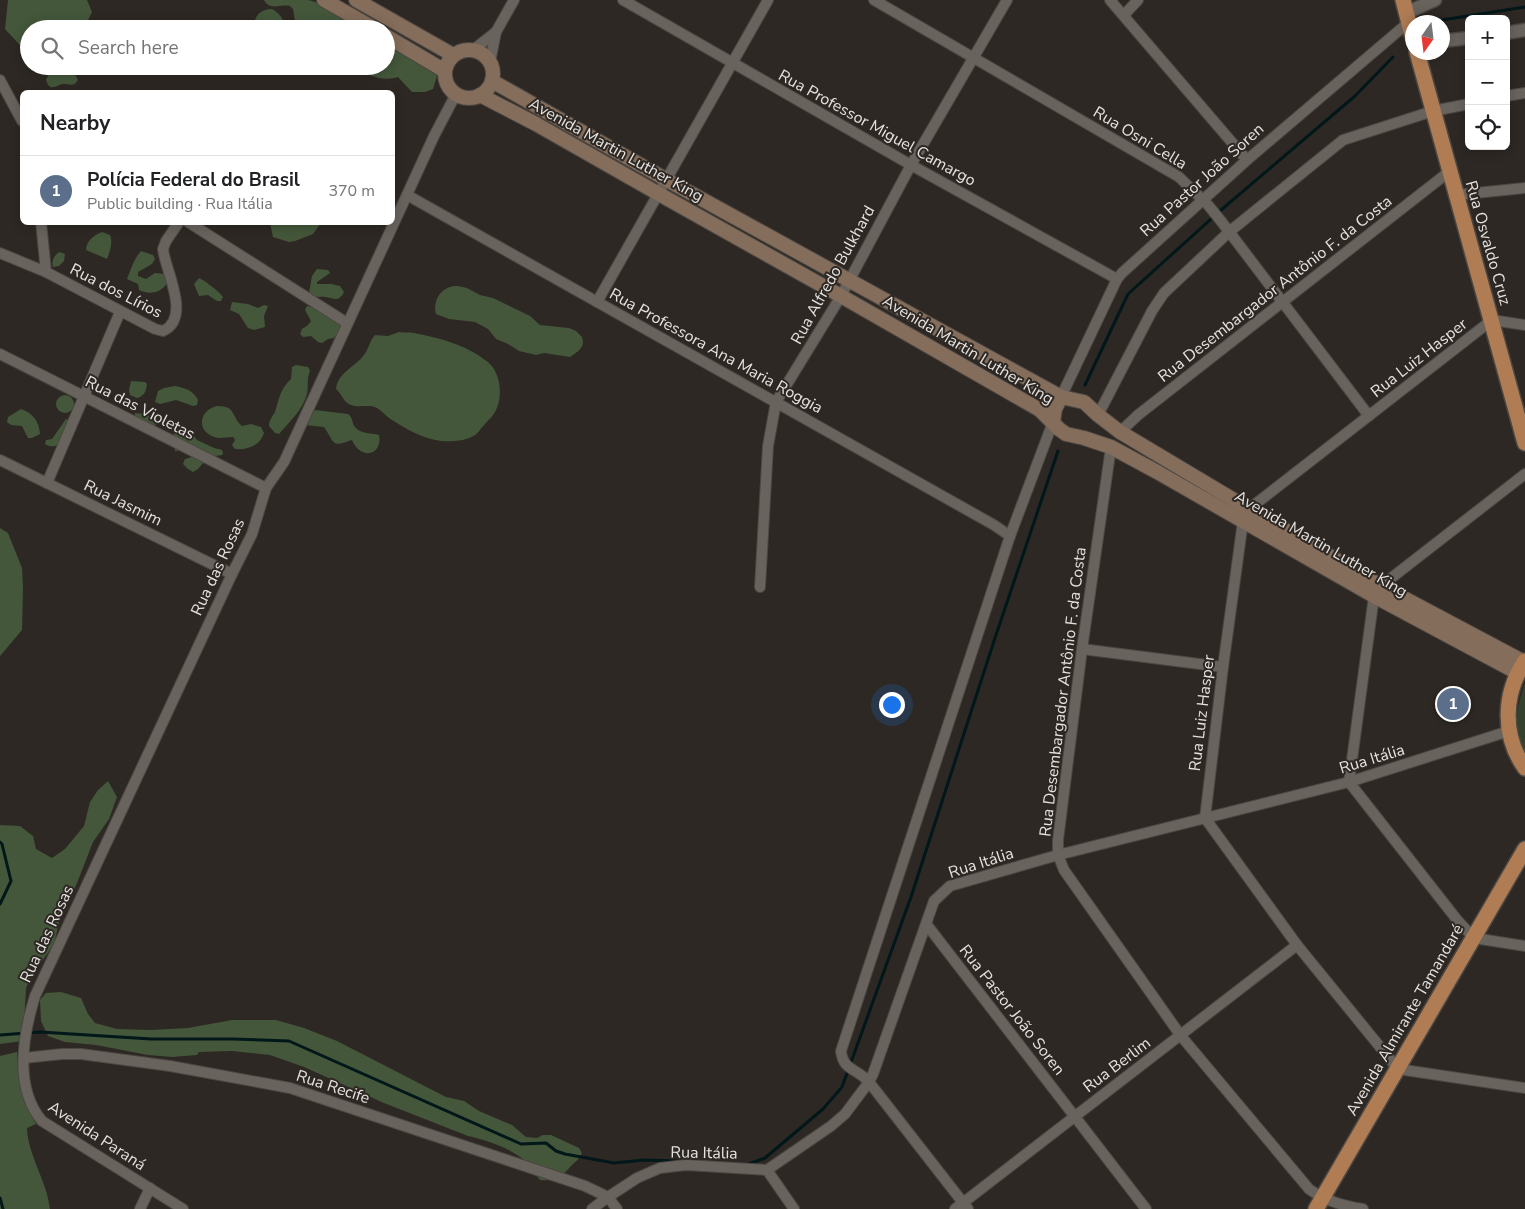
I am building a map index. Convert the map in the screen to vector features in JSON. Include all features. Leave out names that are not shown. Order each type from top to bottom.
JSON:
[{"type":"highway","name":"Rua Osvaldo Cruz","points":[[1419,60],[1525,443]]},
{"type":"highway","points":[[1522,666],[1510,692],[1508,711],[1509,732],[1517,758],[1525,768]]},
{"type":"highway","name":"Avenida Almirante Tamandaré","points":[[1319,1204],[1525,849]]},
{"type":"main road","points":[[324,0],[359,20]]},
{"type":"main road","points":[[356,0],[391,20]]},
{"type":"main road","points":[[395,23],[453,56]]},
{"type":"main road","points":[[395,41],[445,71]]},
{"type":"main road","points":[[473,50],[483,54],[490,62],[492,81],[486,91],[472,98],[456,94],[450,88],[446,80],[445,71],[453,56],[462,51],[473,50]]},
{"type":"main road","name":"Avenida Martin Luther King","points":[[492,81],[667,180],[1061,397],[1084,402],[1120,432],[1166,459],[1246,515]]},
{"type":"main road","name":"Avenida Martin Luther King","points":[[480,95],[536,124],[1040,410],[1066,434],[1111,447],[1159,473],[1246,515],[1378,591],[1522,666]]},
{"type":"main road","points":[[952,360],[962,342]]},
{"type":"main road","points":[[1053,422],[1054,409],[1061,397]]},
{"type":"main road","points":[[1084,438],[1093,428],[1098,415]]},
{"type":"main road","points":[[1159,473],[1166,459]]},
{"type":"street","points":[[490,62],[496,32],[514,0]]},
{"type":"street","name":"Rua Professor Miguel Camargo","points":[[623,0],[911,165],[1117,279]]},
{"type":"street","points":[[597,302],[768,0]]},
{"type":"street","name":"Rua Osni Cella","points":[[874,0],[1179,177],[1205,202],[1229,232],[1369,416]]},
{"type":"street","name":"Rua Alfredo Bulkhard","points":[[760,587],[768,446],[776,402],[841,296],[911,165],[1007,0]]},
{"type":"street","points":[[1110,0],[1247,160]]},
{"type":"street","points":[[1124,15],[1138,0]]},
{"type":"street","points":[[1412,15],[1435,0]]},
{"type":"street","name":"Rua Pastor João Soren","points":[[1061,397],[1117,279],[1205,202],[1247,160],[1405,21]]},
{"type":"street","points":[[1510,32],[1525,30]]},
{"type":"street","points":[[473,50],[496,32]]},
{"type":"street","points":[[1450,40],[1465,38]]},
{"type":"street","points":[[0,80],[20,117]]},
{"type":"street","points":[[1510,95],[1525,93]]},
{"type":"street","name":"Rua das Rosas","points":[[395,221],[456,94]]},
{"type":"street","points":[[1098,415],[1152,311],[1164,293],[1229,232],[1343,140],[1434,111],[1465,105]]},
{"type":"street","name":"Rua Desembargador Antônio F. da Costa","points":[[1120,432],[1138,415],[1450,171]]},
{"type":"street","points":[[1456,195],[1525,188]]},
{"type":"street","name":"Rua Professora Ana Maria Roggia","points":[[407,195],[994,525],[1010,536]]},
{"type":"street","points":[[41,225],[46,272]]},
{"type":"street","name":"Rua dos Lírios","points":[[0,253],[46,272],[120,312],[163,331],[172,323],[177,309],[177,300],[163,249],[177,225]]},
{"type":"street","points":[[193,225],[347,323]]},
{"type":"street","name":"Rua das Rosas","points":[[27,1033],[35,996],[252,534],[266,488],[284,462],[393,225]]},
{"type":"street","points":[[47,483],[120,312]]},
{"type":"street","name":"Rua Luiz Hasper","points":[[1205,818],[1223,668],[1246,515],[1492,320],[1525,324]]},
{"type":"street","name":"Rua das Violetas","points":[[0,354],[266,488]]},
{"type":"street","points":[[962,1207],[869,1082],[860,1072],[848,1067],[842,1061],[842,1051],[1010,536],[1053,422]]},
{"type":"street","name":"Rua Desembargador Antônio F. da Costa","points":[[1111,447],[1082,649],[1058,840],[1058,855],[1064,870],[1181,1036],[1309,1189],[1319,1204],[1363,1209]]},
{"type":"street","name":"Rua Jasmim","points":[[0,460],[232,574]]},
{"type":"street","points":[[1525,474],[1378,591],[1349,782],[1458,921],[1474,938],[1525,946]]},
{"type":"street","points":[[1082,649],[1223,668]]},
{"type":"street","name":"Rua Itália","points":[[592,1209],[608,1196],[638,1178],[660,1168],[686,1165],[766,1170],[831,1126],[845,1114],[869,1082],[927,925],[934,901],[950,886],[1058,855],[1349,782],[1509,732]]},
{"type":"street","points":[[1205,818],[1297,945],[1398,1069],[1525,1088]]},
{"type":"street","name":"Rua Pastor João Soren","points":[[927,925],[1146,1209]]},
{"type":"street","name":"Rua Berlim","points":[[962,1207],[1075,1116],[1297,945]]},
{"type":"street","name":"Avenida Paraná","points":[[27,1033],[24,1058],[26,1095],[33,1111],[42,1121],[184,1209]]},
{"type":"street","name":"Rua Recife","points":[[24,1058],[81,1054],[179,1068],[290,1088],[576,1183],[608,1196]]},
{"type":"street","points":[[766,1170],[794,1209]]},
{"type":"street","points":[[140,1209],[150,1188]]},
{"type":"street","points":[[608,1196],[617,1209]]},
{"type":"green space","points":[[8,0],[87,0],[92,12],[88,20],[20,20],[20,45],[5,29]]},
{"type":"green space","points":[[264,0],[314,1],[346,20],[295,20],[293,9],[290,6],[272,6]]},
{"type":"green space","points":[[272,9],[282,20],[255,20],[258,14]]},
{"type":"green space","points":[[395,48],[435,72],[437,76],[433,89],[425,92],[412,92],[398,77],[386,79],[371,75],[395,75]]},
{"type":"green space","points":[[74,75],[78,80],[73,84],[51,87],[46,80],[48,76]]},
{"type":"green space","points":[[271,225],[320,225],[313,234],[295,241],[289,242],[273,237]]},
{"type":"green space","points":[[102,232],[110,235],[111,238],[111,247],[107,259],[86,250],[87,244],[91,239]]},
{"type":"green space","points":[[141,251],[153,255],[155,259],[152,264],[138,272],[138,276],[146,279],[155,273],[166,274],[169,280],[156,292],[143,292],[139,290],[138,284],[127,279]]},
{"type":"green space","points":[[59,252],[65,254],[64,261],[59,266],[53,267],[53,259]]},
{"type":"green space","points":[[317,269],[328,270],[330,273],[317,282],[317,284],[340,286],[344,292],[340,297],[336,299],[318,297],[309,293],[312,276]]},
{"type":"green space","points":[[199,278],[212,286],[223,297],[221,301],[217,301],[208,295],[199,296],[194,284]]},
{"type":"green space","points":[[458,286],[493,298],[530,316],[540,325],[569,328],[576,331],[582,337],[582,347],[570,357],[544,353],[536,355],[519,351],[496,339],[488,329],[475,322],[449,319],[436,314],[437,298],[443,290]]},
{"type":"green space","points":[[232,302],[248,304],[258,308],[264,305],[268,306],[264,316],[265,327],[254,330],[248,328],[239,314],[230,310]]},
{"type":"green space","points":[[307,306],[343,316],[341,328],[334,338],[322,343],[311,336],[303,337],[300,334],[302,329],[311,321],[305,310]]},
{"type":"green space","points":[[399,332],[445,340],[483,358],[495,370],[500,390],[498,404],[492,416],[475,435],[468,439],[454,441],[427,438],[401,426],[377,408],[354,406],[344,400],[336,389],[340,378],[365,354],[375,335],[388,336]]},
{"type":"green space","points":[[296,365],[308,367],[310,371],[307,394],[295,416],[279,434],[275,433],[269,426],[270,422],[282,390],[291,379],[292,367]]},
{"type":"green space","points":[[131,381],[145,382],[147,384],[143,395],[137,398],[130,395]]},
{"type":"green space","points":[[175,386],[194,394],[198,400],[197,405],[193,406],[176,400],[160,404],[155,402],[158,391]]},
{"type":"green space","points":[[65,395],[71,398],[74,404],[71,410],[65,413],[59,410],[56,404],[59,398]]},
{"type":"green space","points":[[223,406],[231,410],[242,426],[251,424],[261,427],[264,433],[259,441],[248,448],[235,449],[232,445],[235,440],[233,437],[217,438],[208,434],[202,426],[203,416],[211,408]]},
{"type":"green space","points":[[21,409],[35,418],[40,434],[28,438],[22,426],[11,425],[7,422],[8,417]]},
{"type":"green space","points":[[315,410],[348,414],[358,430],[379,435],[378,447],[375,451],[366,453],[356,447],[352,440],[335,443],[324,427],[305,425],[309,412]]},
{"type":"green space","points":[[135,413],[158,419],[158,423],[154,426],[135,417]]},
{"type":"green space","points":[[66,419],[70,420],[61,436],[62,444],[51,446],[45,444],[46,440],[52,439]]},
{"type":"green space","points":[[176,429],[193,435],[197,440],[222,450],[222,455],[215,456],[191,445],[184,451],[175,451],[173,436]]},
{"type":"green space","points":[[195,456],[204,462],[193,472],[183,464],[185,459]]},
{"type":"green space","points":[[0,528],[8,533],[22,568],[23,588],[22,630],[0,656]]},
{"type":"green space","points":[[1525,683],[1525,754],[1519,734],[1517,718]]},
{"type":"green space","points":[[108,781],[117,797],[109,819],[93,842],[77,883],[68,902],[62,909],[54,944],[31,977],[26,988],[23,1041],[0,1044],[0,825],[20,826],[33,836],[36,849],[52,858],[65,849],[84,826],[90,802],[98,790]]},
{"type":"green space","points":[[61,992],[81,998],[88,1014],[95,1023],[117,1029],[188,1028],[232,1020],[276,1020],[304,1028],[337,1041],[446,1097],[464,1101],[479,1111],[512,1125],[526,1137],[537,1138],[543,1135],[551,1135],[579,1148],[582,1153],[579,1159],[561,1176],[551,1180],[540,1180],[525,1161],[506,1149],[384,1103],[304,1067],[270,1055],[232,1051],[199,1052],[197,1055],[172,1057],[65,1042],[48,1036],[41,1021],[40,1000],[46,993]]},
{"type":"green space","points":[[17,1052],[22,1089],[36,1124],[27,1128],[28,1138],[50,1209],[0,1209],[0,1056]]},
{"type":"waterway","points":[[1450,19],[1525,7]]},
{"type":"waterway","points":[[1085,385],[1128,294],[1221,210],[1355,96],[1393,57]]},
{"type":"waterway","points":[[746,1165],[765,1158],[823,1109],[842,1087],[911,897],[1058,451]]},
{"type":"waterway","points":[[0,842],[11,881],[0,904]]},
{"type":"waterway","points":[[0,1035],[40,1032],[151,1039],[289,1041],[521,1144],[546,1143],[556,1151],[565,1154],[614,1163],[644,1160],[677,1161]]},
{"type":"waterway","points":[[0,1198],[3,1209]]},
{"type":"place","name":"Polícia Federal do Brasil","points":[[1453,704]]}]
